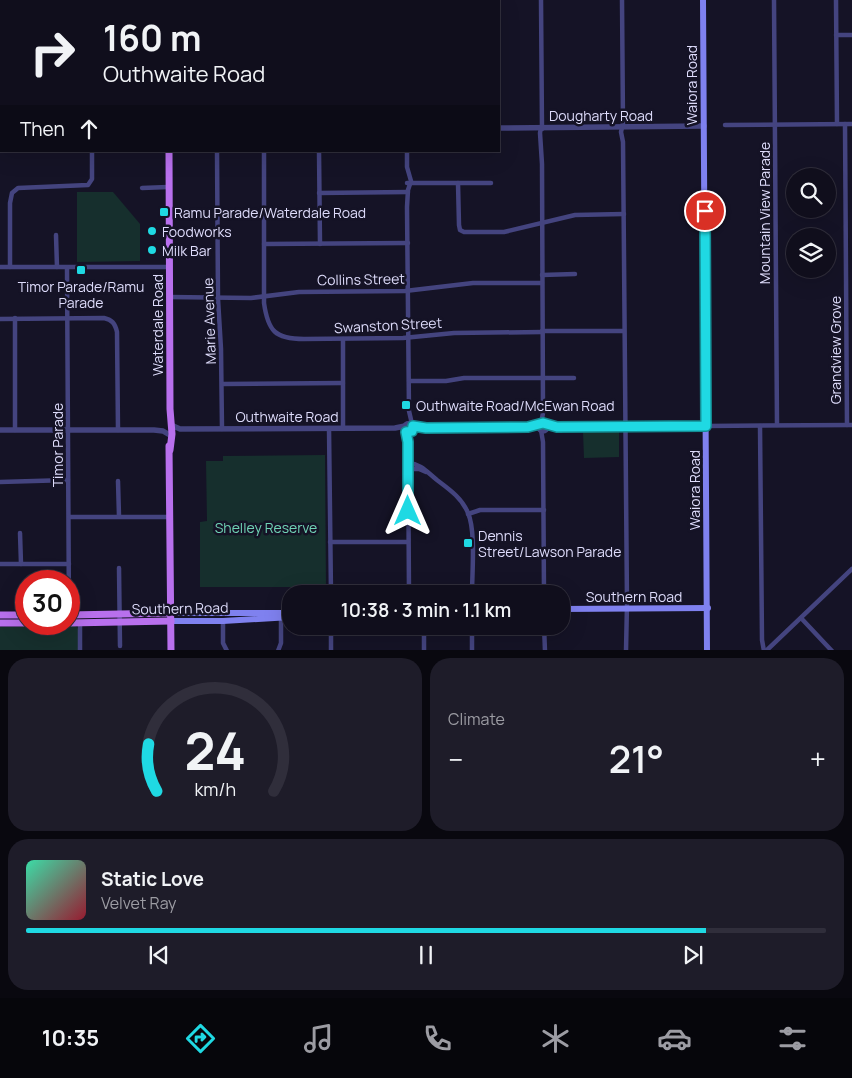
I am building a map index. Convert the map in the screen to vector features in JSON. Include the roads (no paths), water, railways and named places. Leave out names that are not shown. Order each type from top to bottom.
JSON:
[{"type":"main road","name":"Waiora Road","points":[[703,0],[708,650]]},
{"type":"main road","name":"Waterdale Road","points":[[169,152],[172,650]]},
{"type":"main road","name":"Southern Road","points":[[570,609],[708,608]]},
{"type":"main road","name":"Southern Road","points":[[80,614],[282,615]]},
{"type":"main road","points":[[0,615],[15,615]]},
{"type":"main road","name":"Southern Road","points":[[80,622],[223,621],[281,618]]},
{"type":"main road","points":[[0,623],[15,623]]},
{"type":"street","points":[[540,0],[544,585]]},
{"type":"street","points":[[622,0],[623,127],[625,132],[623,142],[626,650]]},
{"type":"street","name":"Mountain View Parade","points":[[774,0],[777,425]]},
{"type":"street","points":[[836,0],[836,124]]},
{"type":"street","points":[[836,35],[852,34]]},
{"type":"street","name":"Grandview Grove","points":[[845,124],[850,425]]},
{"type":"street","points":[[725,125],[852,124]]},
{"type":"street","name":"Dougharty Road","points":[[500,128],[704,126]]},
{"type":"street","points":[[10,267],[10,203],[12,193],[18,188],[88,185],[92,180],[92,152]]},
{"type":"street","name":"Marie Avenue","points":[[217,152],[218,299],[222,429]]},
{"type":"street","points":[[264,152],[265,297]]},
{"type":"street","points":[[319,152],[320,244]]},
{"type":"street","points":[[407,152],[409,183],[406,192],[408,207],[409,585]]},
{"type":"street","points":[[409,183],[491,183]]},
{"type":"street","points":[[458,183],[458,225],[462,231],[502,232],[575,215],[624,214]]},
{"type":"street","points":[[142,188],[168,187]]},
{"type":"street","points":[[319,193],[406,192]]},
{"type":"street","points":[[56,235],[57,268]]},
{"type":"street","points":[[264,244],[408,243]]},
{"type":"street","points":[[0,268],[169,267]]},
{"type":"street","name":"Timor Parade","points":[[67,268],[69,570]]},
{"type":"street","points":[[542,275],[575,274]]},
{"type":"street","name":"Collins Street","points":[[169,299],[265,297],[299,292],[408,288],[473,283],[542,283]]},
{"type":"street","name":"Swanston Street","points":[[265,297],[267,320],[272,330],[275,333],[293,338],[408,338],[454,333],[624,331]]},
{"type":"street","points":[[15,318],[15,430]]},
{"type":"street","points":[[0,319],[104,318],[111,320],[116,325],[118,430]]},
{"type":"street","points":[[342,339],[343,428]]},
{"type":"street","points":[[409,381],[446,381],[464,378],[574,378]]},
{"type":"street","points":[[222,384],[343,383]]},
{"type":"street","points":[[154,430],[170,425]]},
{"type":"street","name":"Outhwaite Road","points":[[170,425],[180,429],[706,426]]},
{"type":"street","points":[[706,426],[850,425]]},
{"type":"street","points":[[760,426],[762,640],[765,650],[781,638]]},
{"type":"street","points":[[329,428],[330,585]]},
{"type":"street","points":[[0,430],[154,430],[170,434],[180,429]]},
{"type":"street","points":[[408,463],[419,465],[456,495],[468,514],[471,530],[472,585]]},
{"type":"street","points":[[408,469],[419,469],[427,472]]},
{"type":"street","points":[[0,482],[68,480]]},
{"type":"street","points":[[118,480],[119,516]]},
{"type":"street","points":[[468,514],[477,510],[544,510]]},
{"type":"street","points":[[69,517],[170,517]]},
{"type":"street","points":[[20,533],[21,564]]},
{"type":"street","points":[[330,542],[408,542]]},
{"type":"street","points":[[0,564],[69,564]]},
{"type":"street","points":[[119,568],[120,646]]},
{"type":"street","points":[[771,650],[852,569]]},
{"type":"street","points":[[278,650],[281,643],[281,618]]},
{"type":"street","points":[[801,618],[832,650]]},
{"type":"street","points":[[223,621],[224,643],[227,650]]},
{"type":"street","points":[[80,635],[80,650]]},
{"type":"street","points":[[331,635],[331,650]]},
{"type":"street","points":[[424,635],[424,650]]},
{"type":"street","points":[[472,635],[472,650]]},
{"type":"street","points":[[544,635],[545,650]]},
{"type":"place","name":"Ramu Parade/Waterdale Road","points":[[164,212]]},
{"type":"place","name":"Foodworks","points":[[152,231]]},
{"type":"place","name":"Milk Bar","points":[[152,250]]},
{"type":"place","name":"Timor Parade/Ramu Parade","points":[[81,270]]},
{"type":"place","name":"Outhwaite Road/McEwan Road","points":[[406,405]]},
{"type":"place","name":"Dennis Street/Lawson Parade","points":[[468,543]]},
{"type":"park label","name":"Shelley Reserve","points":[[266,527]]}]
